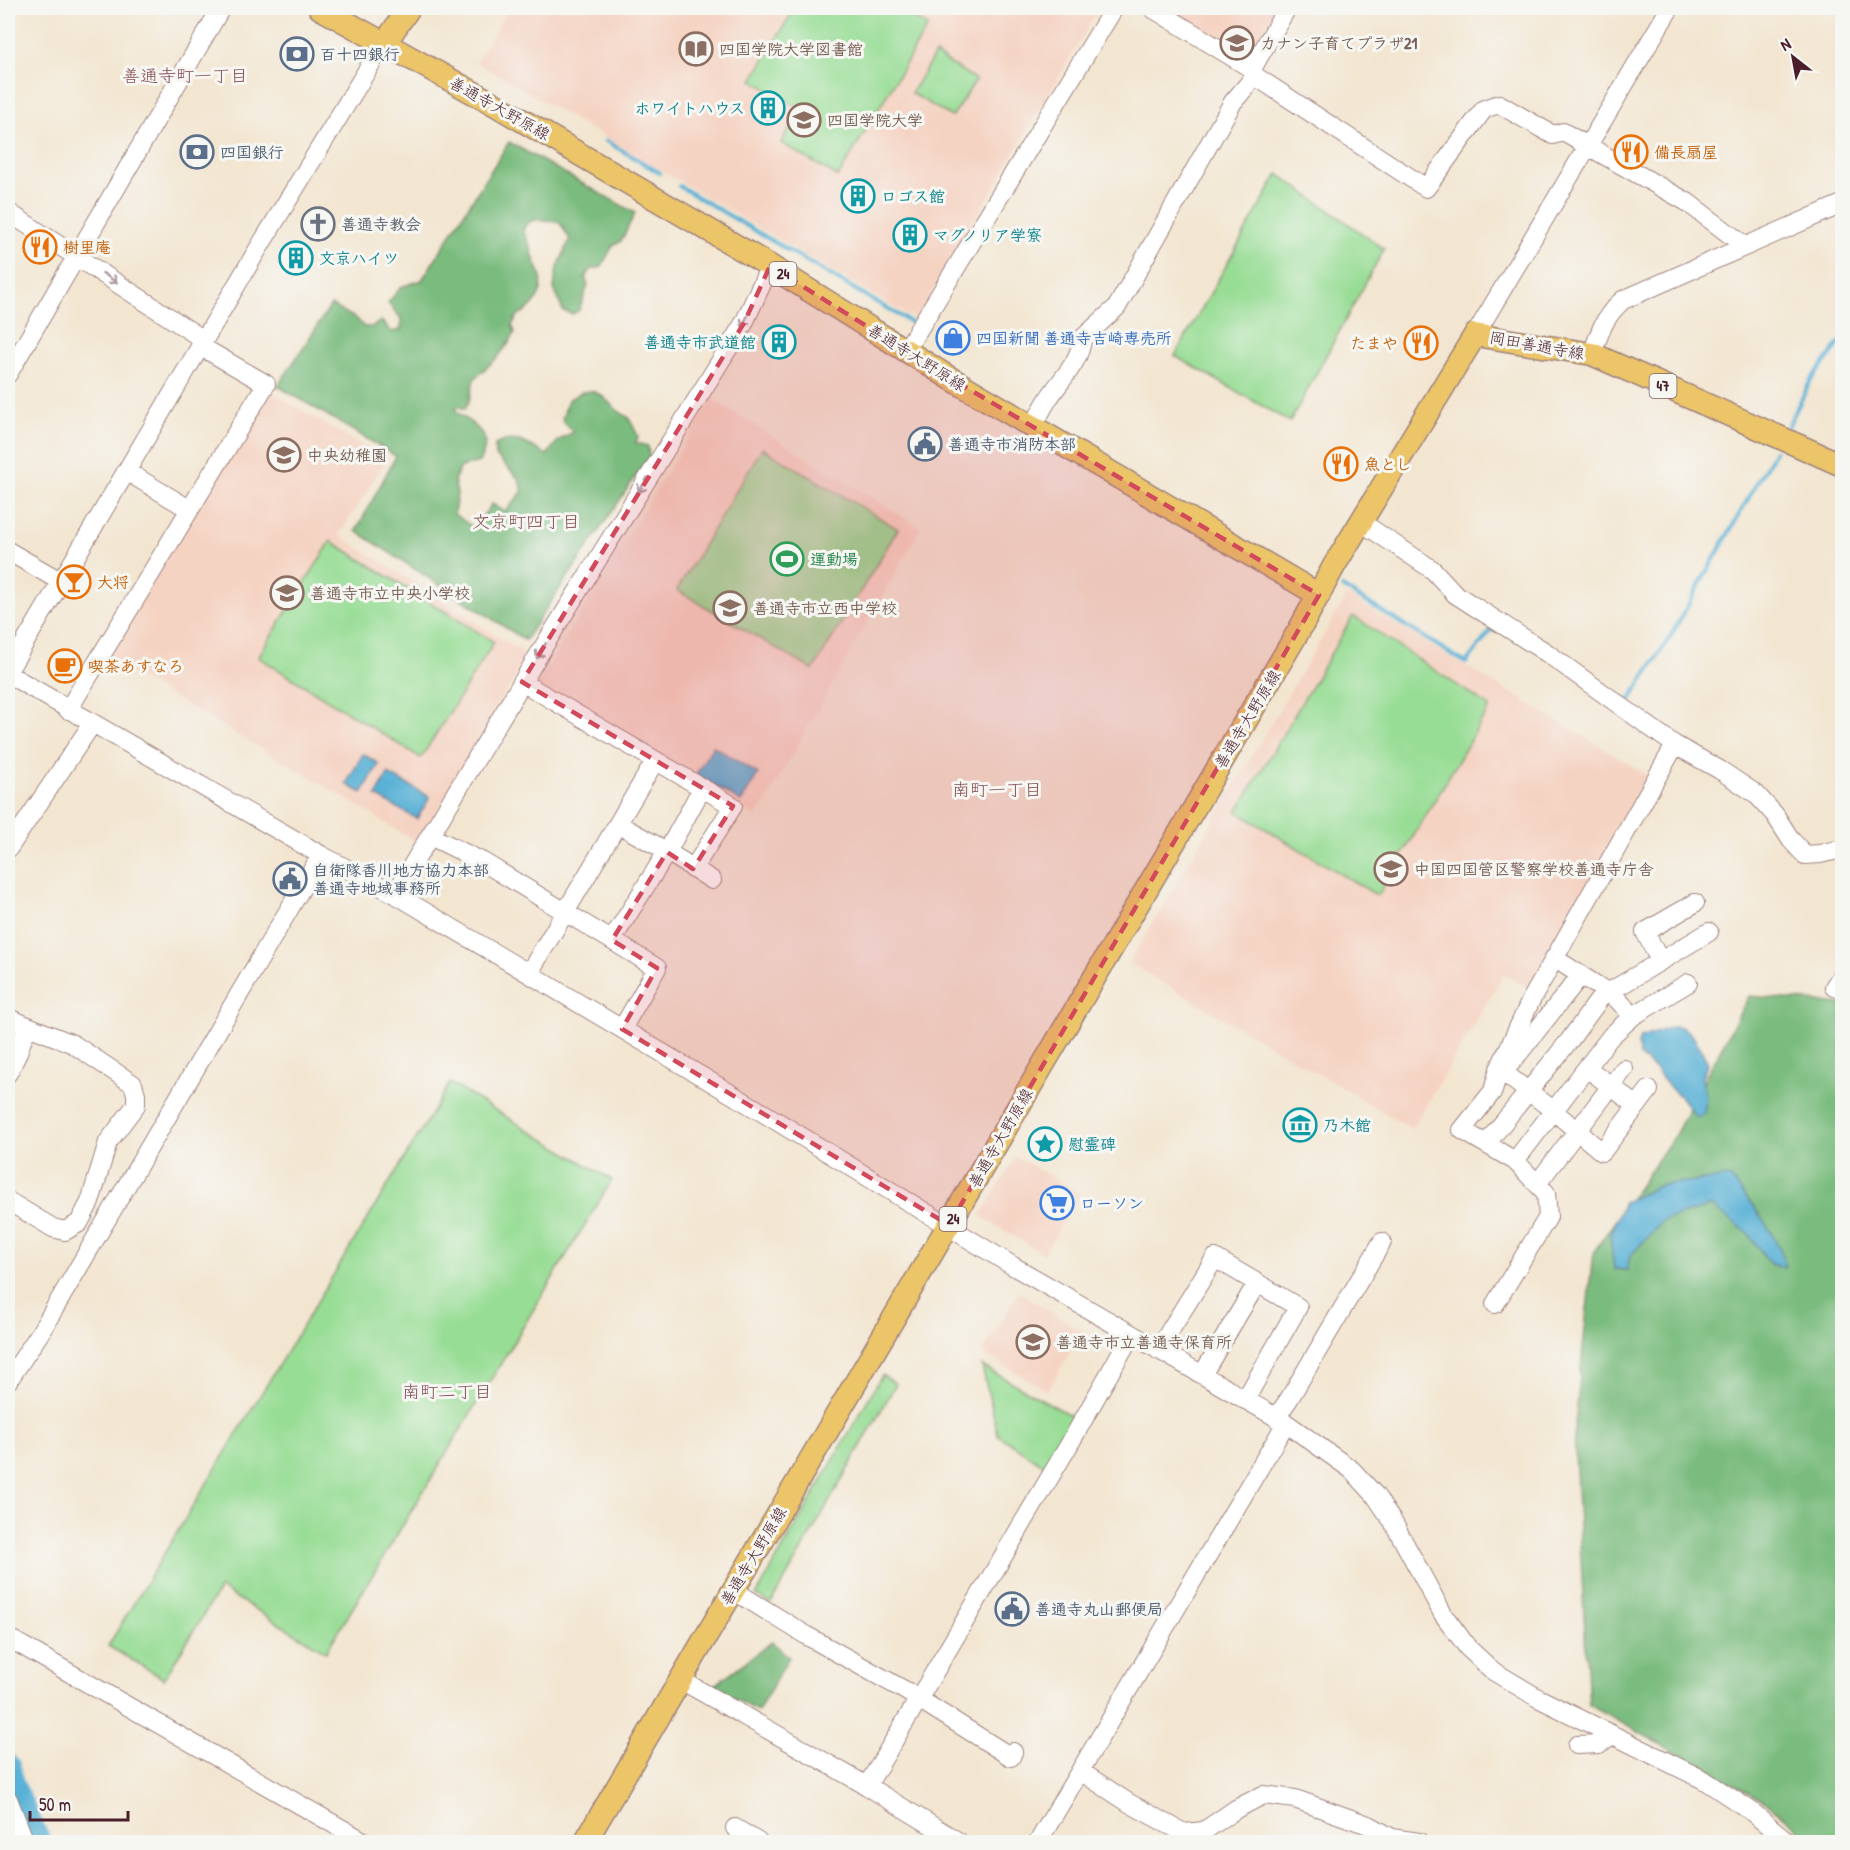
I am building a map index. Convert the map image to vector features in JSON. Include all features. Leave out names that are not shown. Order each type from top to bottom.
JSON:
[{"type":"main road","name":"善通寺大野原線","points":[[320,8],[504,110],[770,266],[906,351],[1320,595],[585,1842]]},
{"type":"main road","points":[[385,43],[408,8]]},
{"type":"main road","name":"岡田善通寺線","points":[[1320,595],[1334,566],[1475,335],[1592,354],[1842,465]]},
{"type":"street","points":[[8,374],[221,8]]},
{"type":"street","points":[[906,351],[1114,8]]},
{"type":"street","points":[[1033,426],[1047,400],[1081,350],[1082,339],[1117,307],[1233,102],[1254,72],[1287,8]]},
{"type":"street","points":[[1475,335],[1670,8]]},
{"type":"street","points":[[1161,10],[1426,188],[1484,109],[1499,104],[1553,135],[1563,132],[1687,202],[1745,246]]},
{"type":"street","points":[[385,43],[202,343],[8,673],[92,724],[321,855],[395,894],[1012,1266],[1281,1420],[1352,1470],[1375,1495],[1393,1522],[1443,1614],[1468,1648],[1493,1671],[1539,1698],[1704,1780],[1751,1811],[1788,1842]]},
{"type":"street","points":[[1592,354],[1603,323],[1611,310],[1623,300],[1842,204]]},
{"type":"street","points":[[8,212],[76,255],[202,343],[266,384],[68,710]]},
{"type":"street","points":[[395,894],[522,682],[744,323],[770,266]]},
{"type":"street","points":[[126,471],[189,509]]},
{"type":"street","points":[[1362,522],[1433,570],[1455,594],[1556,659],[1675,745],[1720,770],[1756,794],[1805,855],[1842,849]]},
{"type":"street","points":[[8,551],[60,581]]},
{"type":"street","points":[[522,682],[733,806],[693,869]]},
{"type":"street","points":[[8,849],[92,724]]},
{"type":"street","points":[[1499,1078],[1499,1069],[1531,1000],[1675,745]]},
{"type":"street","points":[[529,973],[655,761]]},
{"type":"street","points":[[612,940],[667,852],[702,788]]},
{"type":"street","points":[[618,824],[712,880]]},
{"type":"street","points":[[430,837],[483,862],[657,968],[622,1029]]},
{"type":"street","points":[[8,1381],[40,1333],[321,855]]},
{"type":"street","points":[[1660,961],[1645,932],[1695,903]]},
{"type":"street","points":[[1486,1144],[1569,1041],[1600,997],[1709,932]]},
{"type":"street","points":[[1554,958],[1608,993],[1634,1016]]},
{"type":"street","points":[[1495,1304],[1548,1217],[1546,1193],[1515,1161],[1462,1130],[1493,1091],[1499,1078],[1581,975]]},
{"type":"street","points":[[1515,1161],[1611,1036],[1634,1016],[1688,984]]},
{"type":"street","points":[[8,1018],[73,1044],[133,1084],[136,1094],[136,1105],[108,1142],[90,1202],[79,1223],[65,1231],[53,1228],[8,1201]]},
{"type":"street","points":[[8,1073],[27,1027]]},
{"type":"street","points":[[1587,1068],[1637,1106]]},
{"type":"street","points":[[1537,1184],[1624,1069]]},
{"type":"street","points":[[1499,1078],[1529,1092],[1602,1152],[1649,1090]]},
{"type":"street","points":[[1038,1842],[1281,1420],[1289,1399],[1382,1242]]},
{"type":"street","points":[[1158,1350],[1215,1258],[1298,1307],[1245,1400]]},
{"type":"street","points":[[1202,1375],[1257,1283]]},
{"type":"street","points":[[867,1786],[1078,1430],[1131,1335]]},
{"type":"street","points":[[733,1590],[1011,1756],[1013,1752]]},
{"type":"street","points":[[11,1640],[365,1842]]},
{"type":"street","points":[[681,1680],[867,1786],[959,1842]]},
{"type":"street","points":[[1577,1745],[1599,1744],[1612,1735]]},
{"type":"street","points":[[1080,1771],[1129,1803],[1184,1833],[1204,1831],[1236,1809],[1263,1795],[1295,1799],[1371,1826],[1392,1840],[1419,1842]]},
{"type":"street","points":[[8,1799],[25,1842]]},
{"type":"street","points":[[735,1828],[758,1842]]},
{"type":"highlighted area","points":[[770,266],[950,378],[1319,595],[949,1225],[622,1029],[657,968],[612,940],[667,852],[693,869],[733,806],[522,682],[744,323]]},
{"type":"shaded area","name":"四国学院大学","points":[[509,8],[1099,8],[916,320],[476,62]]},
{"type":"shaded area","name":"カナン子育てプラザ21","points":[[1175,8],[1276,8],[1248,57],[1173,11]]},
{"type":"shaded area","name":"善通寺市立中央小学校","points":[[268,390],[386,460],[339,535],[527,655],[419,844],[320,783],[104,657]]},
{"type":"shaded area","name":"善通寺市立西中学校","points":[[712,399],[921,528],[757,817],[535,687]]},
{"type":"shaded area","name":"中国四国管区警察学校善通寺庁舎","points":[[1347,595],[1649,776],[1531,989],[1504,974],[1412,1129],[1129,963]]},
{"type":"shaded area","points":[[1016,1157],[1080,1193],[1044,1254],[980,1216]]},
{"type":"shaded area","name":"善通寺市立善通寺保育所","points":[[1019,1292],[1083,1332],[1047,1391],[982,1352]]},
{"type":"green space","points":[[795,8],[896,8],[928,26],[838,177],[781,143],[801,109],[752,80]]},
{"type":"green space","points":[[935,54],[976,80],[952,117],[911,93]]},
{"type":"green space","points":[[509,142],[635,213],[621,241],[613,246],[601,267],[590,270],[585,278],[588,285],[579,310],[573,314],[563,311],[554,289],[556,272],[570,239],[560,223],[534,220],[526,225],[523,230],[540,275],[541,290],[536,301],[518,315],[512,325],[515,332],[509,343],[496,359],[474,379],[465,409],[457,406],[456,411],[481,432],[485,444],[479,462],[461,467],[454,480],[457,494],[454,514],[474,528],[492,504],[505,512],[523,491],[518,478],[495,455],[495,445],[509,440],[522,442],[547,455],[558,441],[573,432],[562,420],[568,400],[582,392],[592,391],[601,395],[629,418],[638,436],[636,443],[648,446],[649,457],[525,640],[356,531],[396,456],[278,386],[331,305],[357,319],[364,327],[372,327],[381,321],[392,332],[401,330],[401,318],[388,303],[401,287],[422,280]]},
{"type":"green space","points":[[1278,174],[1384,249],[1290,422],[1175,356]]},
{"type":"green space","name":"運動場","points":[[762,448],[898,529],[813,670],[677,590]]},
{"type":"green space","points":[[331,541],[494,642],[421,758],[258,657]]},
{"type":"green space","points":[[1353,616],[1490,707],[1378,896],[1237,812]]},
{"type":"green space","points":[[1749,996],[1842,1004],[1842,1842],[1815,1842],[1769,1804],[1589,1705],[1574,1434],[1593,1253],[1675,1135]]},
{"type":"green space","points":[[450,1083],[612,1180],[326,1652],[220,1588],[164,1679],[108,1646]]},
{"type":"green space","points":[[982,1366],[1079,1420],[1049,1469],[998,1435]]},
{"type":"green space","points":[[882,1375],[896,1384],[771,1604],[756,1596]]},
{"type":"green space","points":[[772,1642],[789,1657],[758,1711],[712,1687]]},
{"type":"water","points":[[713,746],[758,774],[741,802],[696,774]]},
{"type":"water","points":[[363,754],[379,764],[362,793],[346,784]]},
{"type":"water","points":[[388,774],[430,797],[417,819],[376,796]]},
{"type":"water","points":[[1675,1026],[1691,1034],[1708,1063],[1702,1078],[1706,1098],[1704,1115],[1696,1117],[1656,1070],[1639,1056],[1640,1038]]},
{"type":"water","points":[[1730,1177],[1770,1231],[1786,1268],[1770,1264],[1748,1233],[1711,1206],[1664,1220],[1630,1256],[1627,1270],[1614,1269],[1610,1234],[1624,1202],[1661,1185]]},
{"type":"waterway","points":[[606,141],[660,173]]},
{"type":"waterway","points":[[679,186],[912,323]]},
{"type":"waterway","points":[[1788,426],[1811,380],[1842,340]]},
{"type":"waterway","points":[[1625,698],[1629,701],[1670,637],[1775,451]]},
{"type":"waterway","points":[[1342,587],[1466,663],[1492,629]]},
{"type":"waterway","points":[[8,1766],[12,1784],[39,1842]]},
{"type":"place","name":"カナン子育てプラザ21","points":[[1237,43]]},
{"type":"place","name":"四国学院大学図書館","points":[[696,49]]},
{"type":"place","name":"百十四銀行","points":[[297,54]]},
{"type":"place","name":"ホワイトハウス","points":[[768,108]]},
{"type":"place","name":"四国学院大学","points":[[804,120]]},
{"type":"place","name":"四国銀行","points":[[197,152]]},
{"type":"place","name":"備長扇屋","points":[[1631,152]]},
{"type":"place","name":"ロゴス館","points":[[858,196]]},
{"type":"place","name":"善通寺教会","points":[[318,224]]},
{"type":"place","name":"マグノリア学寮","points":[[910,235]]},
{"type":"place","name":"樹里庵","points":[[40,247]]},
{"type":"place","name":"文京ハイツ","points":[[296,258]]},
{"type":"place","name":"四国新聞 善通寺吉崎専売所","points":[[953,338]]},
{"type":"place","name":"善通寺市武道館","points":[[779,342]]},
{"type":"place","name":"たまや","points":[[1421,343]]},
{"type":"place","name":"善通寺市消防本部","points":[[925,444]]},
{"type":"place","name":"中央幼稚園","points":[[284,455]]},
{"type":"place","name":"魚とし","points":[[1341,464]]},
{"type":"place","name":"運動場","points":[[787,559]]},
{"type":"place","name":"大将","points":[[74,582]]},
{"type":"place","name":"善通寺市立中央小学校","points":[[287,593]]},
{"type":"place","name":"善通寺市立西中学校","points":[[730,608]]},
{"type":"place","name":"喫茶あすなろ","points":[[65,666]]},
{"type":"place","name":"中国四国管区警察学校善通寺庁舎","points":[[1391,869]]},
{"type":"place","name":"自衛隊香川地方協力本部 善通寺地域事務所","points":[[290,879]]},
{"type":"place","name":"乃木館","points":[[1300,1125]]},
{"type":"place","name":"慰霊碑","points":[[1045,1144]]},
{"type":"place","name":"ローソン","points":[[1057,1203]]},
{"type":"place","name":"善通寺市立善通寺保育所","points":[[1033,1342]]},
{"type":"place","name":"善通寺丸山郵便局","points":[[1012,1609]]},
{"type":"district","name":"善通寺町一丁目","points":[[185,76]]},
{"type":"district","name":"文京町四丁目","points":[[526,522]]},
{"type":"district","name":"南町一丁目","points":[[997,790]]},
{"type":"district","name":"南町二丁目","points":[[447,1392]]}]
